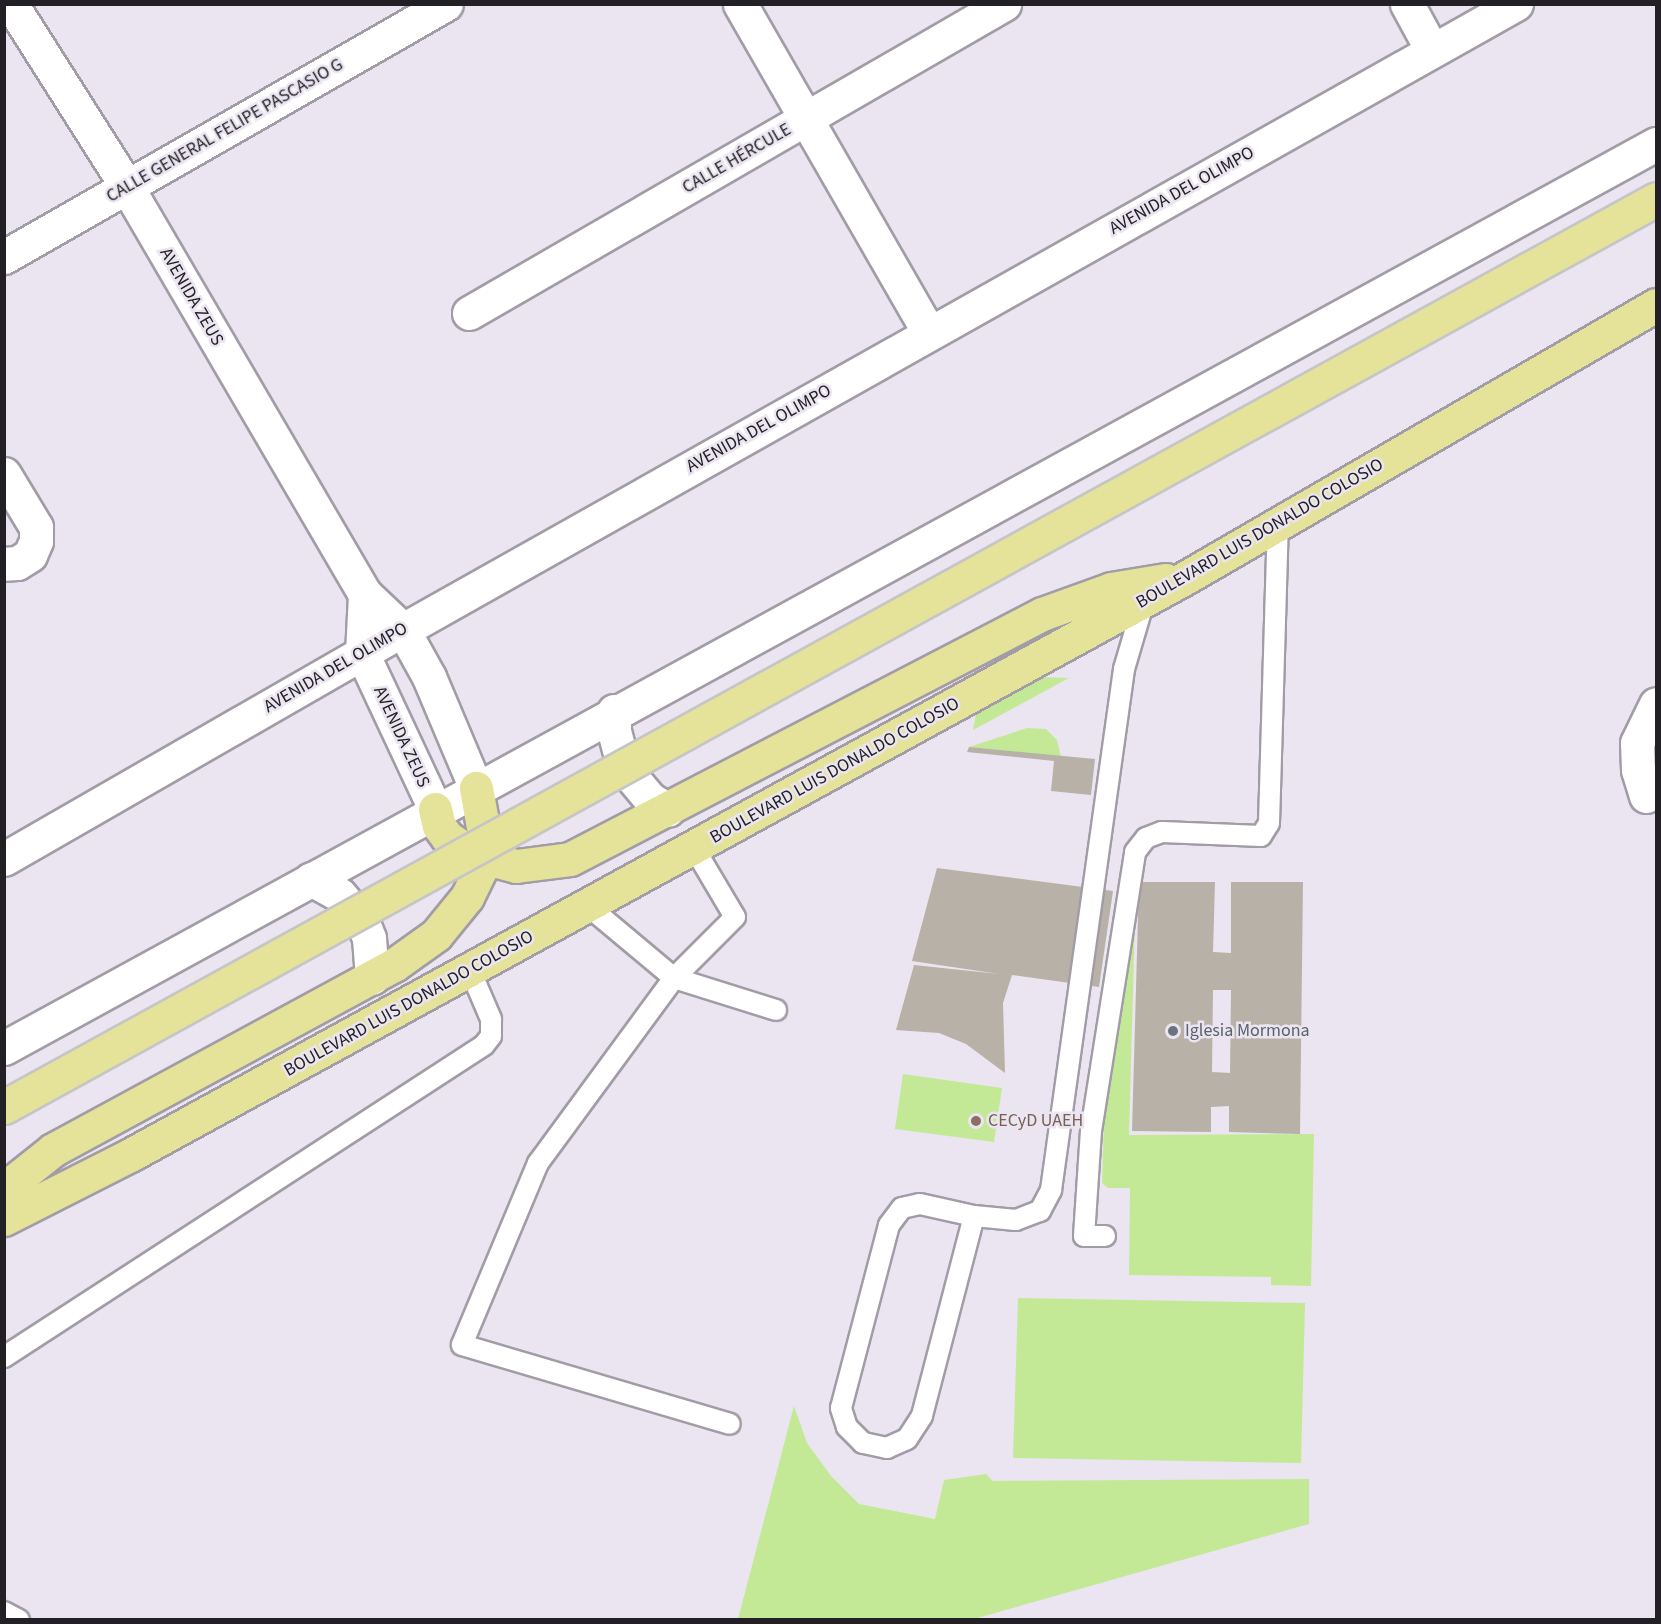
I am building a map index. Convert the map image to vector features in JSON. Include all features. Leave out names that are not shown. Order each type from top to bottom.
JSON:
[{"type":"main road","points":[[4,1107],[1656,199]]},
{"type":"main road","name":"BOULEVARD LUIS DONALDO COLOSIO","points":[[4,1219],[132,1155],[1144,601],[1656,305]]},
{"type":"main road","points":[[435,809],[439,826],[447,837],[483,858],[516,866],[570,859],[1042,614],[1111,589],[1185,578]]},
{"type":"main road","points":[[4,1190],[53,1150],[411,955],[443,927],[467,897],[483,858],[485,838],[476,788]]},
{"type":"street","name":"AVENIDA ZEUS","points":[[11,4],[127,186],[364,594],[403,630],[429,677],[476,788]]},
{"type":"street","name":"CALLE GENERAL FELIPE PASCASIO G","points":[[4,257],[446,4]]},
{"type":"street","points":[[740,4],[929,333]]},
{"type":"street","name":"CALLE HÉRCULE","points":[[469,313],[1004,4]]},
{"type":"street","points":[[1407,4],[1432,50]]},
{"type":"street","name":"AVENIDA DEL OLIMPO","points":[[4,859],[362,653],[1516,4]]},
{"type":"street","points":[[4,1048],[614,711],[1656,144]]},
{"type":"street","points":[[4,474],[36,527],[36,541],[30,555],[18,563],[4,564]]},
{"type":"street","name":"AVENIDA ZEUS","points":[[364,594],[362,653],[435,809]]},
{"type":"street","points":[[1646,796],[1638,770],[1637,743],[1656,704]]},
{"type":"street","points":[[614,711],[614,731],[624,768],[643,792],[668,810]]},
{"type":"street","points":[[311,879],[340,895],[362,920],[369,938],[372,978]]},
{"type":"lane","points":[[1105,1236],[1084,1236],[1091,1131],[1135,852],[1146,838],[1162,832],[1261,836],[1269,823],[1278,524]]},
{"type":"lane","points":[[974,1216],[922,1416],[907,1439],[887,1448],[863,1443],[846,1427],[841,1408],[889,1225],[902,1208],[920,1204],[974,1216],[1016,1220],[1040,1211],[1051,1190],[1124,669],[1144,601]]},
{"type":"lane","points":[[694,848],[735,917],[674,978],[538,1163],[462,1345],[730,1424]]},
{"type":"lane","points":[[588,906],[674,978],[776,1010]]},
{"type":"lane","points":[[4,1357],[484,1045],[491,1036],[491,1019],[470,970]]},
{"type":"lane","points":[[4,1612],[19,1620]]},
{"type":"green space","points":[[1043,677],[1069,678],[973,730],[976,714]]},
{"type":"green space","points":[[1027,728],[1046,729],[1057,740],[1061,757],[969,747]]},
{"type":"green space","points":[[1136,884],[1129,1135],[1314,1134],[1311,1286],[1271,1285],[1271,1277],[1129,1275],[1130,1188],[1108,1188],[1102,1183],[1104,1120]]},
{"type":"green space","points":[[903,1074],[1002,1088],[994,1142],[895,1129]]},
{"type":"green space","points":[[1018,1298],[1305,1303],[1301,1463],[1013,1458]]},
{"type":"green space","points":[[794,1406],[807,1443],[831,1476],[859,1504],[935,1519],[944,1480],[986,1474],[993,1481],[1309,1479],[1309,1524],[974,1619],[738,1619]]},
{"type":"building","points":[[969,747],[1095,759],[1091,795],[1051,791],[1054,761],[967,752]]},
{"type":"building","points":[[937,868],[1113,891],[1099,987],[1012,975],[1003,1003],[1005,1073],[966,1044],[939,1033],[896,1030],[914,965],[999,974],[912,961]]},
{"type":"building","name":"Iglesia Mormona","points":[[1139,882],[1215,882],[1213,952],[1231,953],[1231,882],[1303,882],[1300,1134],[1229,1132],[1229,1106],[1211,1107],[1211,1132],[1132,1131]],"holes":[[[1213,990],[1231,990],[1230,1073],[1212,1072]]]},
{"type":"place","name":"Iglesia Mormona","points":[[1173,1031]]},
{"type":"place","name":"CECyD UAEH","points":[[976,1121]]}]
